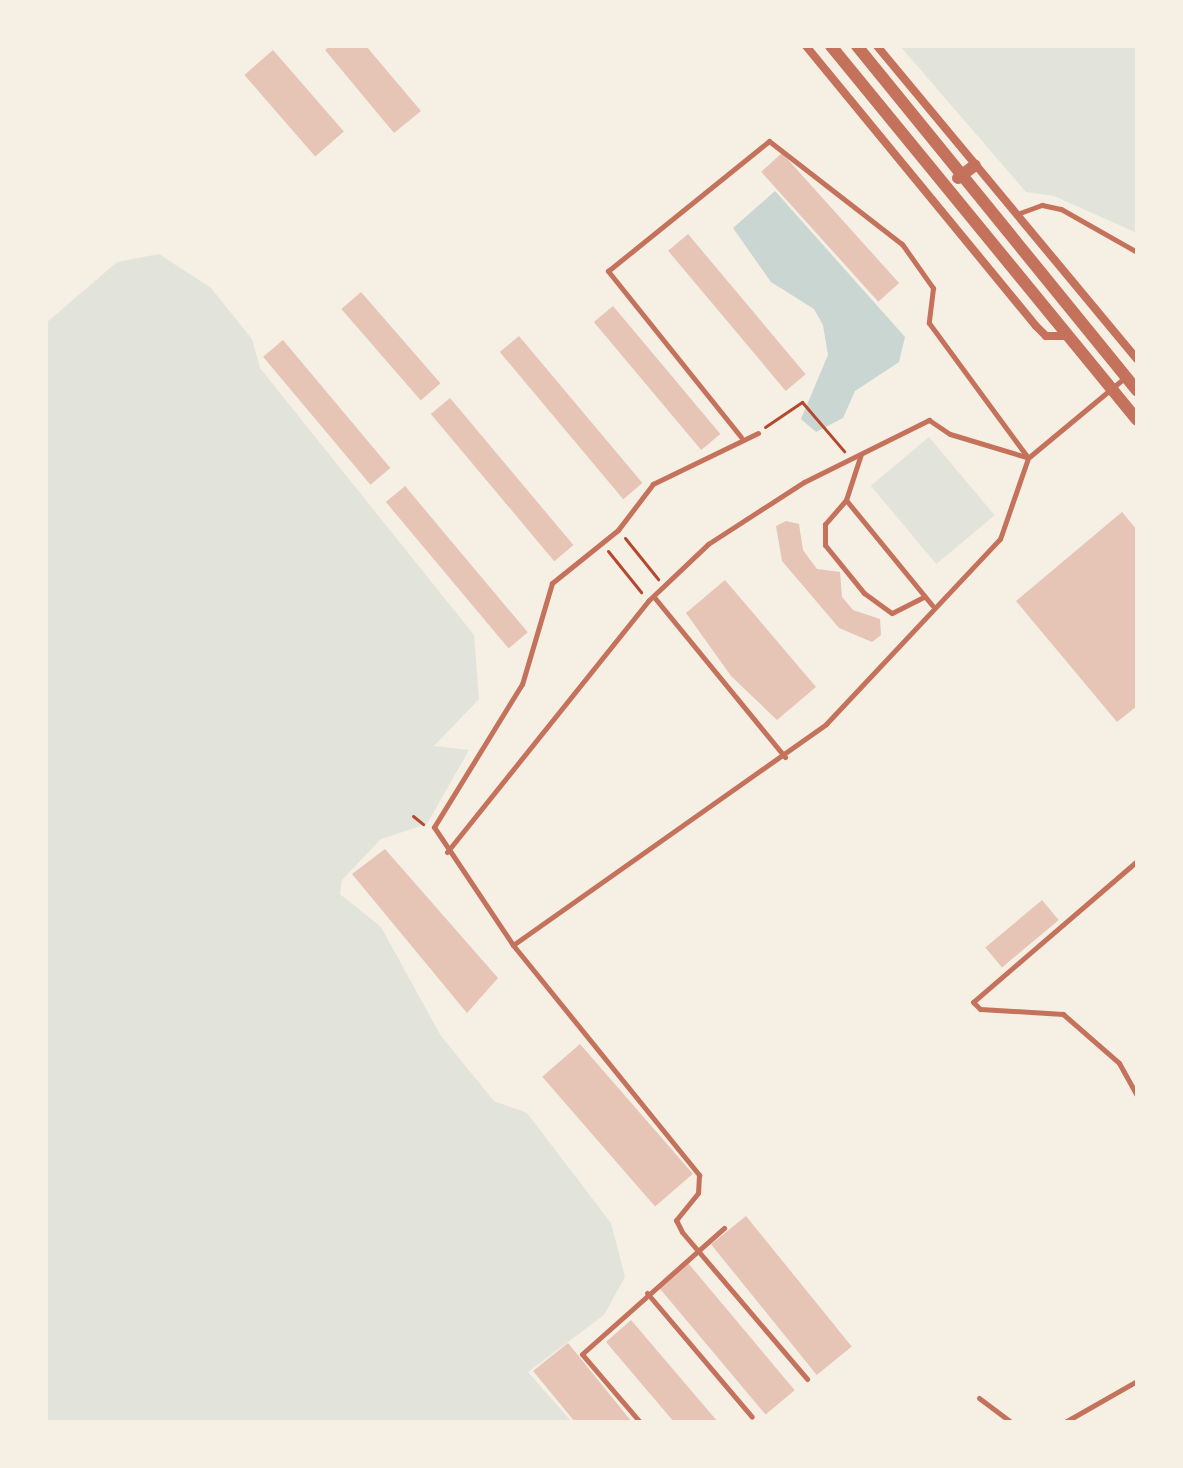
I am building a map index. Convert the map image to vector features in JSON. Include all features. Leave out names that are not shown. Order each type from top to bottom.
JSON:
[{"type":"street","points":[[806,46],[1036,326],[1046,336],[1067,336]]},
{"type":"street","points":[[831,46],[1137,420]]},
{"type":"street","points":[[857,46],[1137,391]]},
{"type":"street","points":[[877,46],[1137,359]]},
{"type":"street","points":[[946,188],[975,165]]},
{"type":"lane","points":[[741,437],[608,271],[769,141],[902,244],[933,288],[929,323],[1028,458]]},
{"type":"lane","points":[[1016,214],[1042,205],[1061,209],[1137,252]]},
{"type":"lane","points":[[513,945],[785,757],[900,649],[932,605],[1000,539],[1028,458],[1125,377]]},
{"type":"lane","points":[[447,852],[651,599],[708,544],[849,457],[929,420],[950,434],[1028,458]]},
{"type":"lane","points":[[758,433],[741,437],[653,484],[618,530],[552,583],[522,684],[434,827],[447,852],[513,945],[699,1175],[698,1193],[676,1220],[698,1251],[807,1379]]},
{"type":"lane","points":[[861,453],[846,500],[825,524],[825,545],[864,593],[892,613],[924,597]]},
{"type":"lane","points":[[846,500],[932,605]]},
{"type":"lane","points":[[651,599],[785,757]]},
{"type":"lane","points":[[1137,861],[973,1002],[980,1009],[1063,1014],[1119,1063],[1137,1096]]},
{"type":"lane","points":[[640,1422],[582,1354],[647,1293],[724,1228]]},
{"type":"lane","points":[[647,1293],[752,1417]]},
{"type":"lane","points":[[1065,1422],[1137,1381]]},
{"type":"lane","points":[[979,1398],[1011,1422]]},
{"type":"path","points":[[758,433],[802,402],[849,457]]},
{"type":"path","points":[[618,530],[665,588]]},
{"type":"path","points":[[602,543],[651,599]]},
{"type":"path","points":[[413,816],[434,827]]},
{"type":"shaded area","points":[[900,46],[1137,46],[1137,233],[1054,196],[1026,192]]},
{"type":"shaded area","points":[[775,191],[905,337],[899,362],[855,391],[843,418],[816,432],[801,419],[828,355],[823,325],[814,309],[771,282],[733,228]]},
{"type":"shaded area","points":[[159,254],[211,288],[252,339],[260,368],[474,635],[479,699],[434,746],[469,750],[427,824],[381,839],[342,880],[340,894],[381,927],[441,1036],[494,1101],[527,1113],[611,1223],[625,1277],[604,1315],[528,1372],[572,1422],[46,1422],[46,323],[117,262]]},
{"type":"shaded area","points":[[929,437],[995,515],[936,564],[871,486]]},
{"type":"building","points":[[330,46],[366,46],[421,111],[394,133],[325,50]]},
{"type":"building","points":[[273,50],[344,132],[315,156],[244,75]]},
{"type":"building","points":[[782,153],[899,283],[878,302],[761,172]]},
{"type":"building","points":[[688,234],[806,374],[786,391],[668,251]]},
{"type":"building","points":[[361,292],[440,383],[421,400],[341,309]]},
{"type":"building","points":[[613,306],[720,434],[701,450],[594,322]]},
{"type":"building","points":[[519,336],[642,483],[623,499],[500,352]]},
{"type":"building","points":[[283,340],[390,468],[370,485],[263,357]]},
{"type":"building","points":[[450,398],[573,545],[554,561],[431,414]]},
{"type":"building","points":[[405,486],[528,632],[509,648],[386,502]]},
{"type":"building","points":[[1122,512],[1137,530],[1137,706],[1117,722],[1016,601]]},
{"type":"building","points":[[786,521],[799,524],[803,550],[817,569],[840,572],[842,597],[853,610],[880,619],[881,635],[872,642],[839,628],[782,561],[776,526]]},
{"type":"building","points":[[725,580],[816,687],[777,720],[731,676],[686,613]]},
{"type":"building","points":[[385,849],[498,978],[467,1013],[352,874]]},
{"type":"building","points":[[1042,900],[1059,920],[1002,967],[985,948]]},
{"type":"building","points":[[580,1044],[693,1174],[655,1207],[542,1077]]},
{"type":"building","points":[[746,1216],[852,1347],[817,1375],[711,1244]]},
{"type":"building","points":[[688,1263],[795,1390],[766,1415],[659,1287]]},
{"type":"building","points":[[631,1320],[718,1422],[674,1422],[606,1342]]},
{"type":"building","points":[[568,1343],[632,1422],[575,1422],[533,1371]]}]
